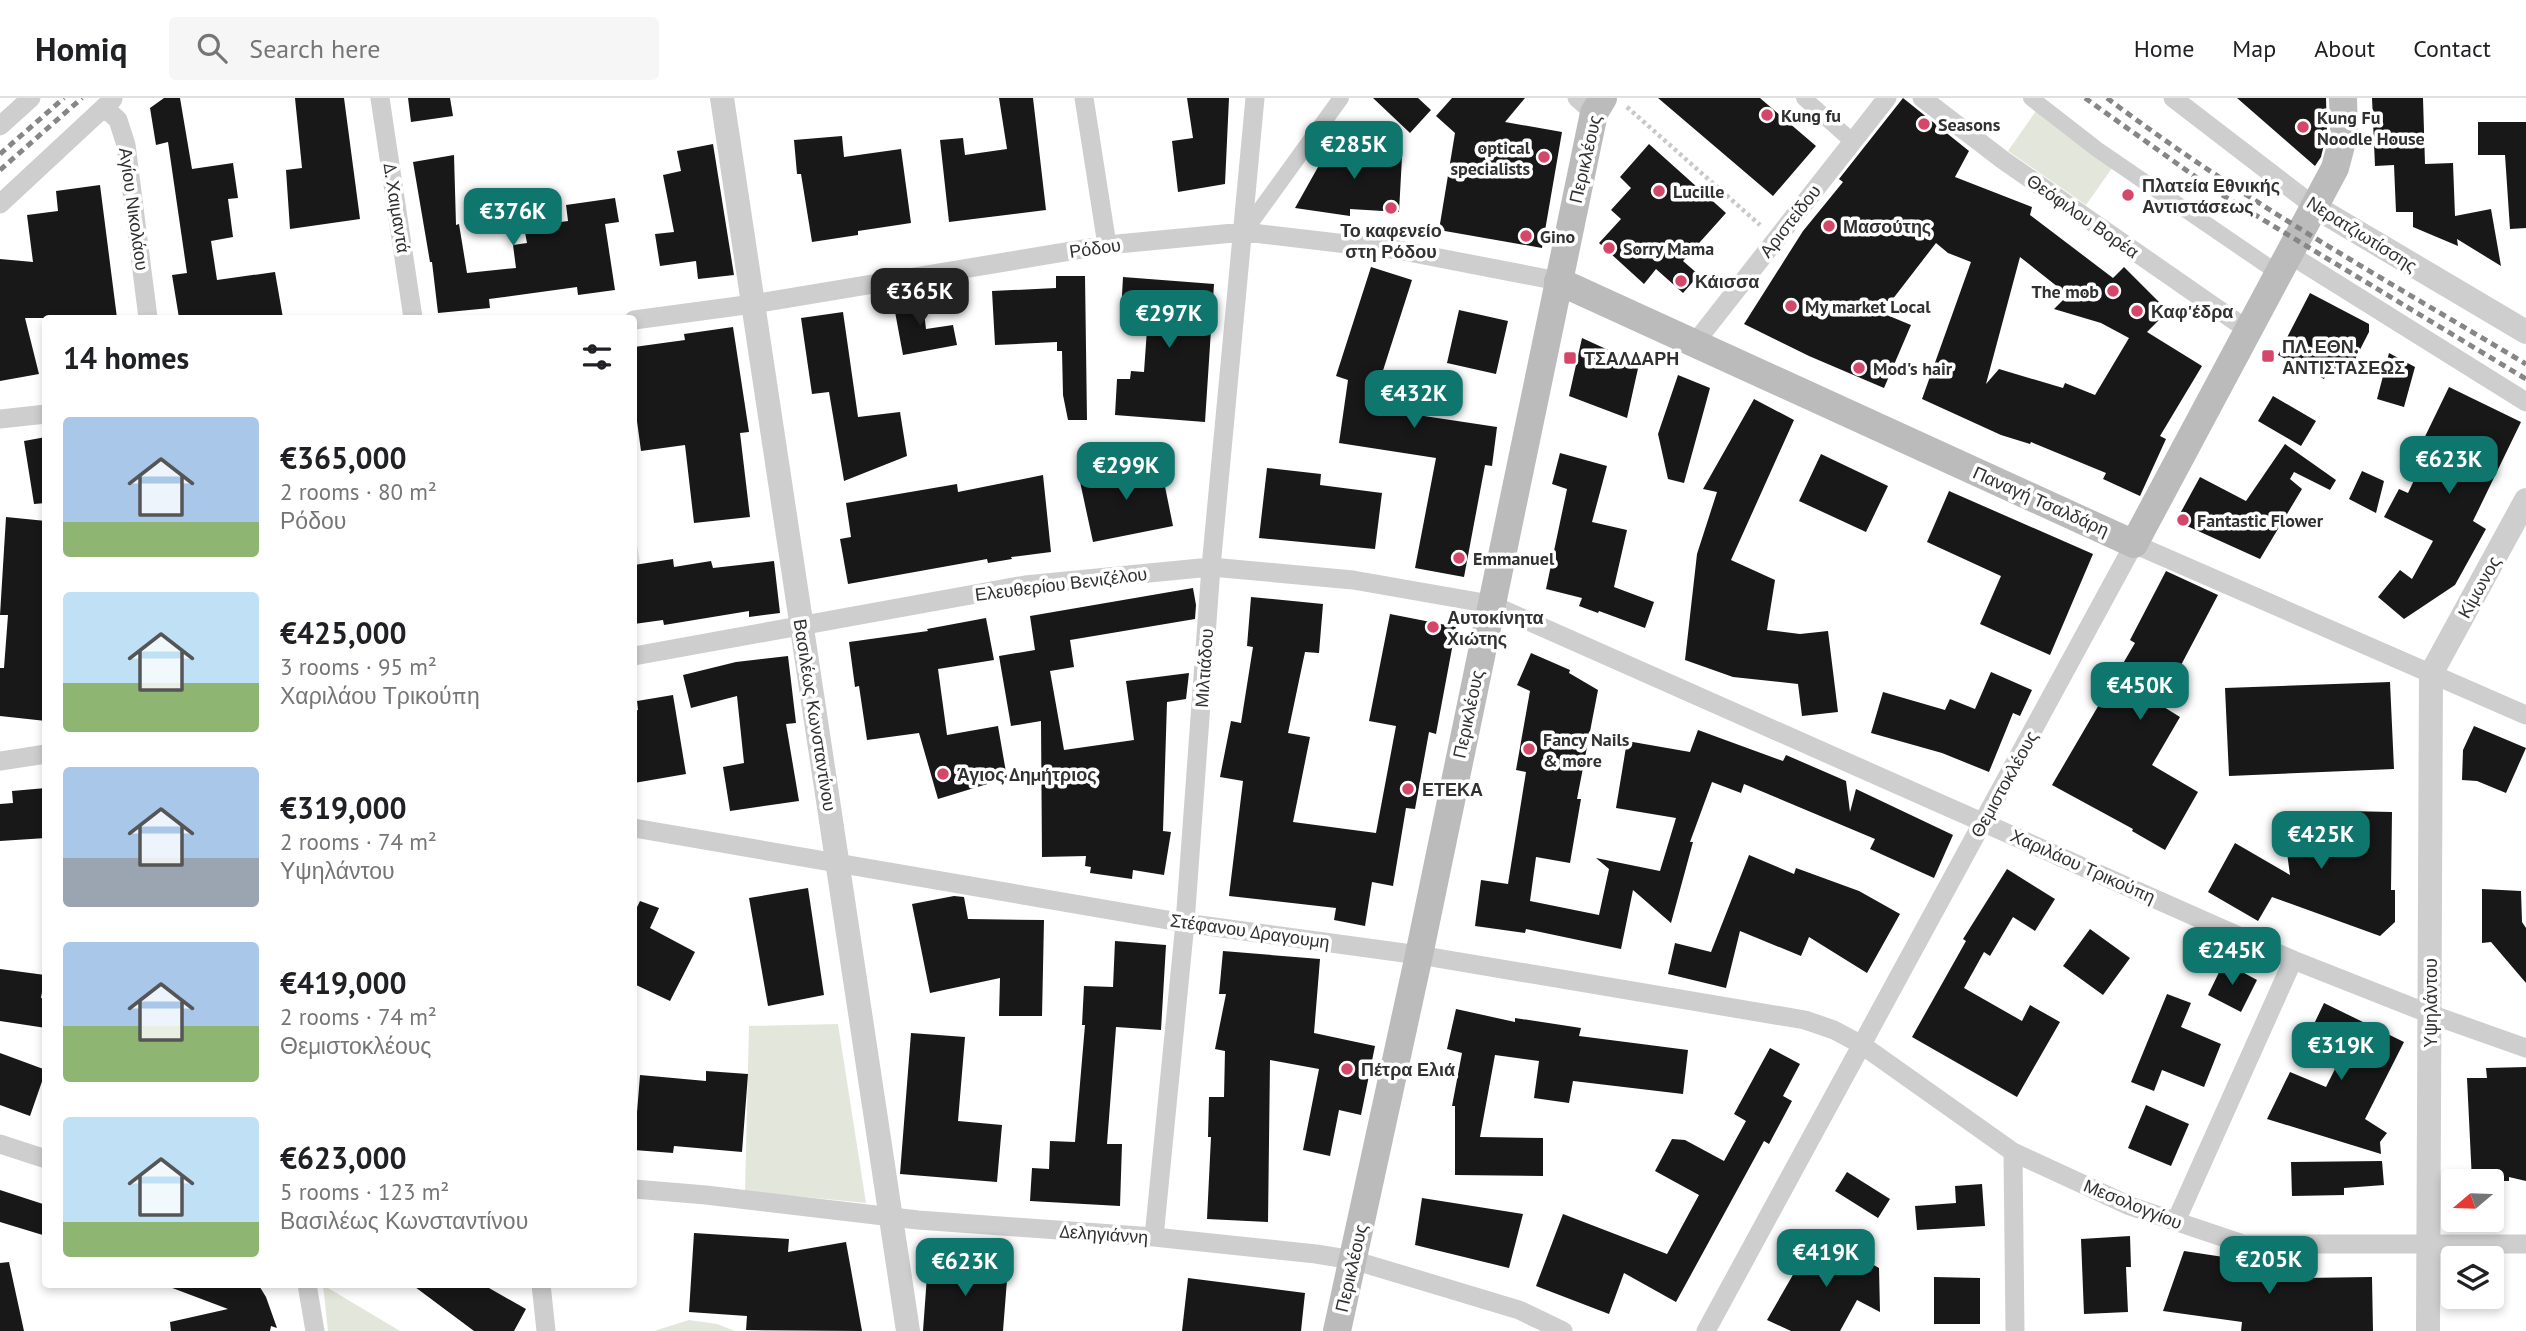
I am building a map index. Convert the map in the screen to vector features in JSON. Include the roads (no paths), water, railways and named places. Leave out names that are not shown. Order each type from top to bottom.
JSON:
[{"type":"main road","name":"Θεμιστοκλέους","points":[[2134,544],[2335,168],[2344,134],[2343,98]]},
{"type":"main road","name":"Περικλέους","points":[[1336,1331],[1419,955],[1558,281],[1600,104]]},
{"type":"main road","name":"Παναγή Τσαλδάρη","points":[[1558,281],[2134,544]]},
{"type":"street","points":[[0,126],[31,98]]},
{"type":"street","name":"Δ. Χαιμαντά","points":[[380,98],[413,315]]},
{"type":"street","name":"Βασιλέως Κωνσταντίνου","points":[[722,98],[908,1331]]},
{"type":"street","points":[[1084,98],[1107,245]]},
{"type":"street","name":"Μιλτιάδου","points":[[1154,1237],[1185,923],[1211,567],[1255,98]]},
{"type":"street","points":[[1244,232],[1341,98]]},
{"type":"street","points":[[1804,98],[1853,142]]},
{"type":"street","name":"Αριστείδου","points":[[1694,344],[1887,98]]},
{"type":"street","name":"Θεόφιλου Βορέα","points":[[1922,98],[2003,160],[2248,330]]},
{"type":"street","points":[[2031,98],[2098,150],[2288,254],[2526,402]]},
{"type":"street","name":"Νερατζιωτίσσης","points":[[2173,98],[2315,207],[2526,332]]},
{"type":"street","points":[[0,204],[108,102]]},
{"type":"street","name":"Αγίου Νικολάου","points":[[108,102],[118,120],[126,145],[148,315]]},
{"type":"street","name":"Ρόδου","points":[[637,320],[753,304],[1107,245],[1244,232],[1398,250],[1558,281]]},
{"type":"street","points":[[0,419],[42,414]]},
{"type":"street","name":"Κίμωνος","points":[[2431,674],[2526,500]]},
{"type":"street","name":"Παναγή Τσαλδάρη","points":[[2134,544],[2526,715]]},
{"type":"street","name":"Θεμιστοκλέους","points":[[1706,1331],[2134,544]]},
{"type":"street","name":"Ελευθερίου Βενιζέλου","points":[[637,655],[1025,585],[1211,567],[1353,580],[1490,604]]},
{"type":"street","name":"Χαριλάου Τρικούπη","points":[[1490,604],[2293,960],[2430,1014],[2526,1048]]},
{"type":"street","name":"Υψηλάντου","points":[[2428,1331],[2431,674]]},
{"type":"street","points":[[0,761],[42,755]]},
{"type":"street","name":"Στέφανου Δραγουμη","points":[[637,828],[1185,923],[1419,955],[1805,1020],[1834,1030],[1862,1045]]},
{"type":"street","points":[[2176,1221],[2293,960]]},
{"type":"street","name":"Μεσολογγίου","points":[[1862,1045],[2013,1152],[2130,1206],[2243,1244],[2526,1244]]},
{"type":"street","points":[[0,1144],[42,1158]]},
{"type":"street","points":[[2013,1152],[2014,1331]]},
{"type":"street","name":"Δεληγιάννη","points":[[637,1189],[890,1217],[1154,1237],[1353,1260],[1519,1310],[1563,1331]]},
{"type":"street","points":[[308,1288],[315,1331]]},
{"type":"street","points":[[541,1288],[546,1331]]},
{"type":"railway","points":[[0,154],[64,98]]},
{"type":"railway","points":[[0,170],[82,98]]},
{"type":"railway","points":[[2085,98],[2214,190],[2526,379]]},
{"type":"railway","points":[[2107,98],[2260,204],[2526,364]]},
{"type":"place","name":"Kung fu","points":[[1767,115]]},
{"type":"place","name":"Seasons","points":[[1924,124]]},
{"type":"place","name":"Kung Fu Noodle House","points":[[2303,127]]},
{"type":"place","name":"optical specialists","points":[[1544,157]]},
{"type":"place","name":"Lucille","points":[[1659,191]]},
{"type":"place","name":"Πλατεία Εθνικής Αντιστάσεως","points":[[2128,195]]},
{"type":"place","name":"Το καφενείο στη Ρόδου","points":[[1391,208]]},
{"type":"place","name":"Μασούτης","points":[[1829,226]]},
{"type":"place","name":"Gino","points":[[1526,236]]},
{"type":"place","name":"Sorry Mama","points":[[1609,248]]},
{"type":"place","name":"Κάισσα","points":[[1681,281]]},
{"type":"place","name":"The mob","points":[[2113,291]]},
{"type":"place","name":"My market Local","points":[[1791,306]]},
{"type":"place","name":"Καφ'έδρα","points":[[2137,311]]},
{"type":"place","name":"ΠΛ. ΕΘΝ. ΑΝΤΙΣΤΑΣΕΩΣ","points":[[2268,356]]},
{"type":"place","name":"ΤΣΑΛΔΑΡΗ","points":[[1570,358]]},
{"type":"place","name":"Mod's hair","points":[[1859,368]]},
{"type":"place","name":"Fantastic Flower","points":[[2183,520]]},
{"type":"place","name":"Emmanuel","points":[[1459,558]]},
{"type":"place","name":"Αυτοκίνητα Χιώτης","points":[[1433,627]]},
{"type":"place","name":"Fancy Nails & more","points":[[1529,749]]},
{"type":"place","name":"Άγιος Δημήτριος","points":[[943,774]]},
{"type":"place","name":"ΕΤΕΚΑ","points":[[1408,789]]},
{"type":"place","name":"Πέτρα Ελιά","points":[[1347,1069]]}]
